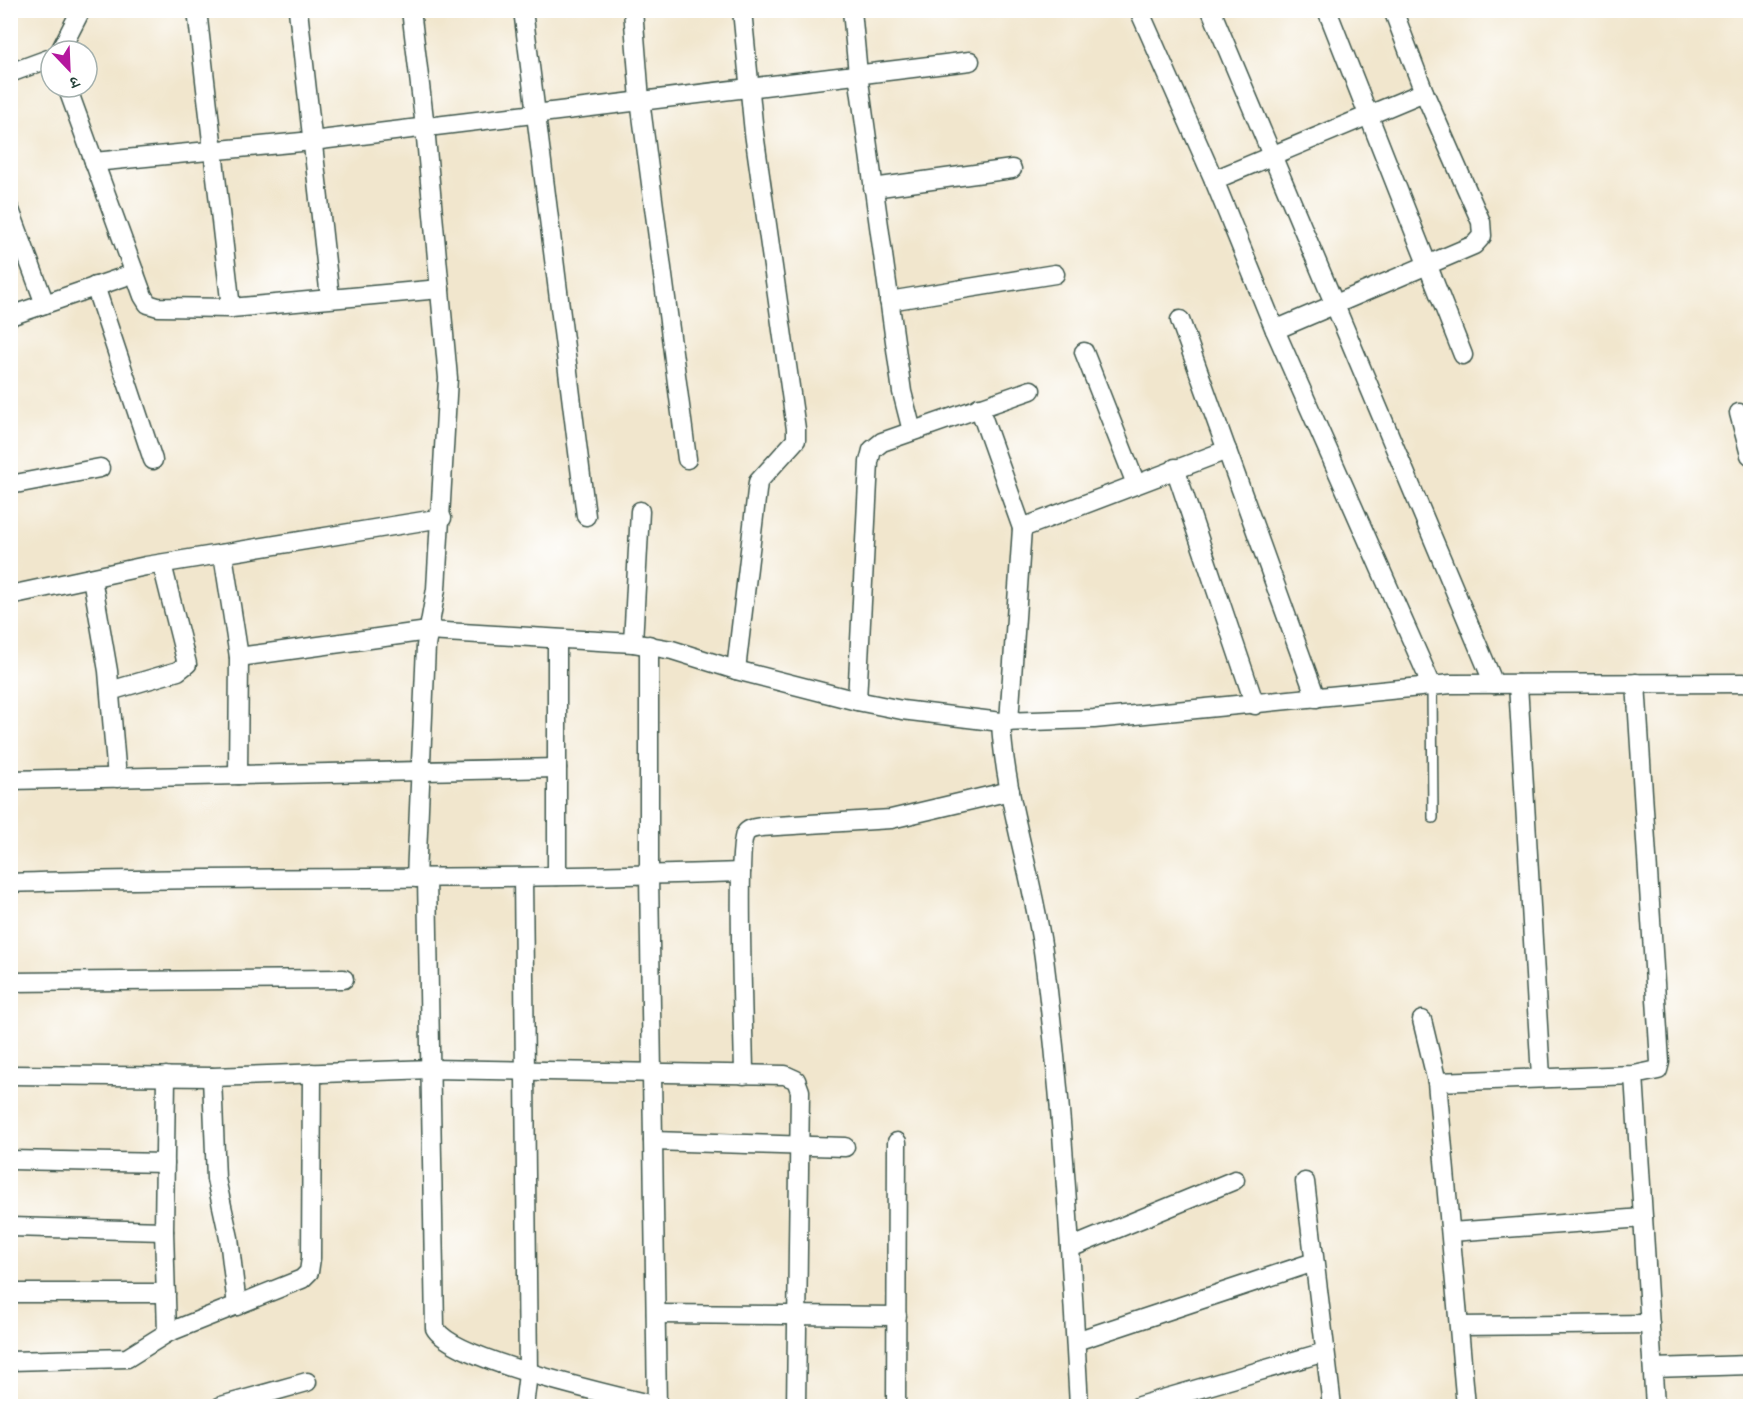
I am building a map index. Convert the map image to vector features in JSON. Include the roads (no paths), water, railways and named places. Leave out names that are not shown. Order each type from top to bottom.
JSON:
[{"type":"street","points":[[66,39],[81,10]]},
{"type":"street","points":[[197,10],[231,308]]},
{"type":"street","points":[[298,10],[330,297]]},
{"type":"street","points":[[411,10],[426,127],[448,378],[442,518],[436,589],[428,631],[420,771],[421,878],[431,1070],[435,1328],[446,1341],[528,1374],[657,1406],[649,875],[641,644],[640,511]]},
{"type":"street","points":[[523,10],[534,113],[586,516]]},
{"type":"street","points":[[633,10],[640,100],[687,459]]},
{"type":"street","points":[[736,670],[758,482],[796,440],[742,10]]},
{"type":"street","points":[[852,10],[858,74],[889,301],[902,392],[912,431]]},
{"type":"street","points":[[1139,10],[1214,180],[1275,330],[1432,686]]},
{"type":"street","points":[[1210,10],[1494,684]]},
{"type":"street","points":[[1327,10],[1463,355]]},
{"type":"street","points":[[1275,330],[1336,306],[1474,245],[1482,236],[1481,222],[1424,92],[1393,10]]},
{"type":"street","points":[[94,162],[312,141],[970,61]]},
{"type":"street","points":[[10,72],[39,62]]},
{"type":"street","points":[[1214,180],[1424,92]]},
{"type":"street","points":[[71,99],[148,304],[158,307],[231,308],[330,297],[440,289]]},
{"type":"street","points":[[873,188],[1012,169]]},
{"type":"street","points":[[10,210],[45,304]]},
{"type":"street","points":[[10,316],[135,273]]},
{"type":"street","points":[[889,301],[1055,274]]},
{"type":"street","points":[[95,286],[153,460]]},
{"type":"street","points":[[1180,320],[1316,698]]},
{"type":"street","points":[[1084,352],[1136,484]]},
{"type":"street","points":[[858,701],[869,462],[872,450],[882,442],[1031,390]]},
{"type":"street","points":[[979,407],[1022,528],[1005,722],[1004,765],[1028,864],[1044,956],[1065,1157],[1079,1407]]},
{"type":"street","points":[[1739,413],[1750,455]]},
{"type":"street","points":[[1022,528],[1227,450]]},
{"type":"street","points":[[10,485],[100,468]]},
{"type":"street","points":[[1175,468],[1255,705]]},
{"type":"street","points":[[10,596],[162,564],[442,518]]},
{"type":"street","points":[[223,554],[239,657],[238,775]]},
{"type":"street","points":[[110,691],[178,671],[187,664],[162,564]]},
{"type":"street","points":[[92,578],[110,691],[117,778]]},
{"type":"street","points":[[239,657],[428,631],[641,644],[858,701],[902,710],[1005,722],[1094,719],[1432,686],[1750,683]]},
{"type":"street","points":[[556,639],[557,876]]},
{"type":"street","points":[[1437,1082],[1634,1075],[1658,1070],[1660,1062],[1636,683]]},
{"type":"street","points":[[1518,684],[1540,1077]]},
{"type":"street","points":[[10,780],[557,768]]},
{"type":"street","points":[[744,1074],[741,872],[744,835],[750,829],[891,819],[1010,791]]},
{"type":"street","points":[[10,883],[182,878],[523,877],[741,872]]},
{"type":"street","points":[[523,877],[528,1374],[524,1407]]},
{"type":"street","points":[[10,982],[344,979]]},
{"type":"street","points":[[1422,1020],[1437,1082],[1466,1407]]},
{"type":"street","points":[[10,1075],[212,1077],[431,1070],[785,1075],[796,1080],[800,1091],[796,1407]]},
{"type":"street","points":[[10,1361],[127,1358],[166,1333],[294,1284],[309,1272],[312,1258],[312,1073]]},
{"type":"street","points":[[1634,1075],[1655,1407]]},
{"type":"street","points":[[166,1076],[164,1231],[166,1333]]},
{"type":"street","points":[[212,1077],[216,1179],[229,1239],[237,1306]]},
{"type":"street","points":[[653,1141],[845,1147]]},
{"type":"street","points":[[896,1407],[897,1143]]},
{"type":"street","points":[[10,1160],[165,1163]]},
{"type":"street","points":[[1071,1248],[1235,1180]]},
{"type":"street","points":[[1305,1182],[1332,1407]]},
{"type":"street","points":[[1451,1232],[1643,1218]]},
{"type":"street","points":[[10,1227],[164,1231]]},
{"type":"street","points":[[1076,1341],[1314,1262]]},
{"type":"street","points":[[10,1293],[166,1293]]},
{"type":"street","points":[[656,1314],[897,1316]]},
{"type":"street","points":[[1460,1326],[1650,1324]]},
{"type":"street","points":[[1139,1407],[1325,1352]]},
{"type":"street","points":[[1653,1368],[1750,1365]]},
{"type":"street","points":[[221,1407],[308,1382]]},
{"type":"lane","points":[[1432,686],[1433,818]]}]
